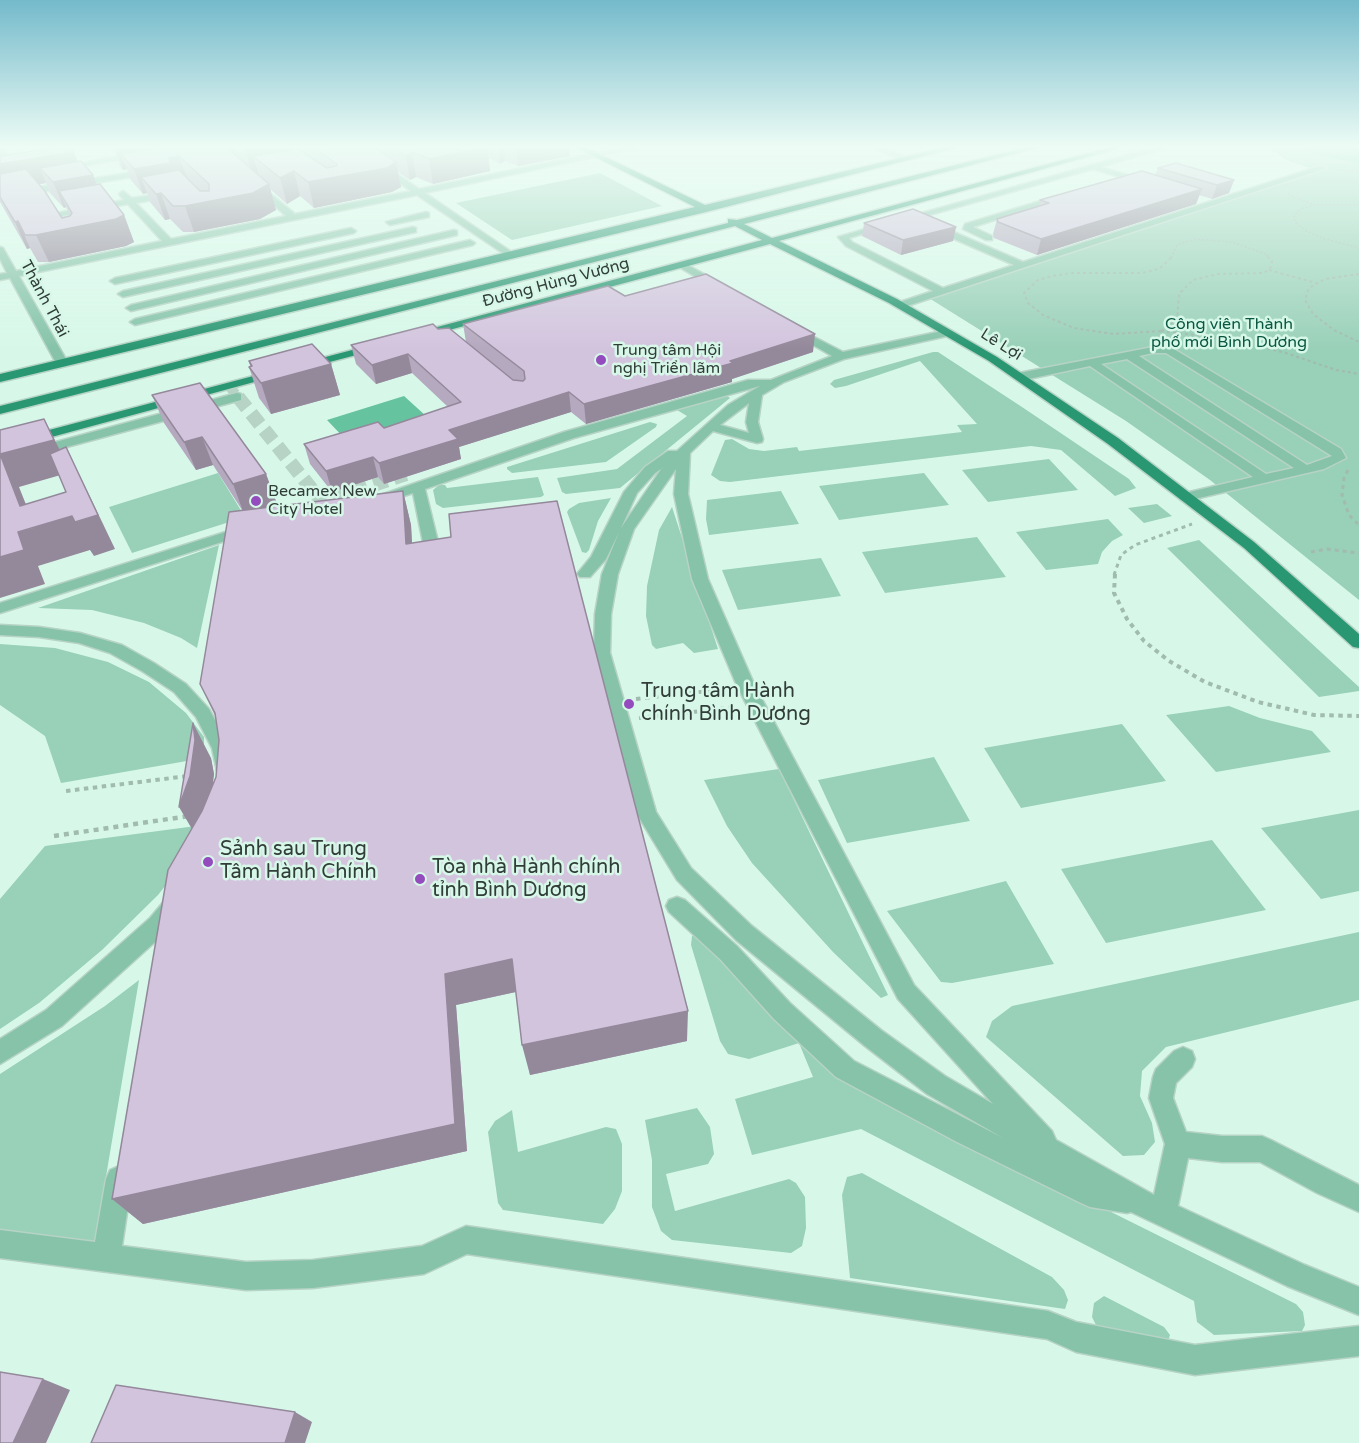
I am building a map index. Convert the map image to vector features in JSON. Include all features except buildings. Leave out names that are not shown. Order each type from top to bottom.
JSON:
[{"type":"main road","name":"Đường Hùng Vương","points":[[0,378],[678,214]]},
{"type":"main road","name":"Đường Hùng Vương","points":[[0,411],[758,214]]},
{"type":"main road","name":"Đường Hùng Vương","points":[[407,338],[445,332],[682,264],[870,214]]},
{"type":"main road","name":"Lê Lợi","points":[[730,221],[901,305],[1019,376],[1113,441],[1249,545],[1359,643]]},
{"type":"main road","points":[[0,447],[73,434],[384,344]]},
{"type":"street","points":[[61,214],[66,222]]},
{"type":"street","points":[[142,214],[169,243]]},
{"type":"street","points":[[290,214],[294,218]]},
{"type":"street","points":[[17,278],[169,243],[312,214]]},
{"type":"street","points":[[0,277],[17,278],[342,214]]},
{"type":"street","points":[[451,214],[510,255]]},
{"type":"street","points":[[922,214],[843,237],[849,244],[943,292]]},
{"type":"street","points":[[1002,244],[973,232],[968,229],[968,226],[1005,214]]},
{"type":"street","points":[[901,305],[1181,214]]},
{"type":"street","points":[[376,221],[386,223],[426,215]]},
{"type":"street","points":[[912,217],[1024,266]]},
{"type":"street","points":[[386,223],[429,254]]},
{"type":"street","points":[[115,281],[184,262],[365,228]]},
{"type":"street","points":[[123,294],[420,228]]},
{"type":"street","points":[[315,230],[364,271]]},
{"type":"street","points":[[131,308],[454,233]]},
{"type":"street","points":[[135,322],[364,271],[470,243]]},
{"type":"street","points":[[251,248],[279,274]]},
{"type":"street","name":"Thành Thái","points":[[0,250],[62,363]]},
{"type":"street","points":[[1021,252],[1040,260]]},
{"type":"street","points":[[184,262],[217,303]]},
{"type":"street","points":[[682,264],[731,292]]},
{"type":"street","points":[[781,321],[841,356]]},
{"type":"street","points":[[947,333],[841,356],[780,380],[756,393],[710,426],[687,448],[667,471],[627,529],[610,574],[603,614],[602,653],[647,814],[684,874],[744,933],[873,1038],[936,1085],[1152,1208],[1297,1276],[1359,1301]]},
{"type":"street","points":[[1019,376],[1152,350],[1168,350],[1336,452],[1339,458],[1333,462],[1186,497]]},
{"type":"street","points":[[1129,355],[1305,469]]},
{"type":"street","points":[[1091,362],[1263,478]]},
{"type":"street","points":[[363,503],[418,487],[569,435],[752,383],[780,380]]},
{"type":"street","points":[[710,426],[757,439],[752,422],[756,393]]},
{"type":"street","points":[[0,461],[73,434],[237,397]]},
{"type":"street","points":[[585,574],[598,559],[631,492],[650,470],[676,451],[687,448]]},
{"type":"street","points":[[687,448],[681,494],[691,545],[700,579],[755,705],[906,992],[1056,1154]]},
{"type":"street","points":[[418,487],[436,567]]},
{"type":"street","points":[[0,608],[260,526]]},
{"type":"street","points":[[224,556],[228,535]]},
{"type":"street","points":[[0,630],[39,632],[80,638],[116,649],[180,688],[203,713],[221,748],[224,783]]},
{"type":"street","points":[[0,1052],[54,1018],[95,982],[158,925],[181,893]]},
{"type":"street","points":[[677,906],[729,953],[782,1011],[845,1069],[966,1133],[1090,1194],[1152,1208]]},
{"type":"street","points":[[1152,1208],[1178,1144],[1161,1098],[1166,1077],[1183,1059]]},
{"type":"street","points":[[1178,1144],[1222,1149],[1262,1149],[1359,1199]]},
{"type":"street","points":[[106,1257],[123,1154]]},
{"type":"street","points":[[0,1244],[246,1276],[313,1274],[424,1260],[466,1240],[1048,1325],[1076,1337],[1195,1360],[1359,1341]]},
{"type":"path","points":[[1295,214],[1295,222],[1305,230],[1322,238],[1359,248]]},
{"type":"path","points":[[1161,331],[1178,320],[1179,294],[1193,280],[1218,274],[1264,273],[1272,261],[1266,254],[1232,242],[1195,239],[1177,245],[1171,258],[1159,269],[1142,273],[1072,273],[1052,276],[1038,280],[1024,293],[1028,303],[1043,315],[1074,328],[1113,334],[1161,331],[1231,339],[1286,353],[1336,370],[1359,374]]},
{"type":"path","points":[[1268,270],[1318,283]]},
{"type":"path","points":[[1359,274],[1325,279],[1309,288],[1305,300],[1314,314],[1334,330],[1359,342]]},
{"type":"path","points":[[1358,464],[1348,471],[1342,495],[1348,515],[1359,525]]},
{"type":"path","points":[[1215,519],[1180,527],[1135,546],[1121,555],[1114,576],[1114,593],[1127,619],[1144,641],[1169,660],[1205,682],[1258,702],[1306,713],[1359,716]]},
{"type":"path","points":[[1311,552],[1327,549],[1359,553]]},
{"type":"path","points":[[618,711],[746,686]]},
{"type":"path","points":[[618,711],[755,705]]},
{"type":"path","points":[[66,791],[197,775]]},
{"type":"path","points":[[54,836],[192,815]]},
{"type":"green space","points":[[473,214],[625,214],[512,240]]},
{"type":"green space","name":"Công viên Thành phố mới Bình Dương","points":[[1172,214],[1359,214],[1359,600],[1210,480],[1126,421],[924,295]]},
{"type":"green space","points":[[938,352],[1022,407],[1129,479],[1136,488],[1115,496],[1061,450],[1031,446],[730,482],[720,481],[711,475],[725,440],[732,439],[749,449],[764,451],[797,447],[799,451],[962,432],[957,425],[977,424],[920,361],[846,386],[835,388],[830,384],[834,380]]},
{"type":"green space","points":[[724,394],[730,398],[620,488],[566,494],[562,492],[557,478],[617,469],[687,416],[677,410]]},
{"type":"green space","points":[[650,422],[657,424],[656,427],[606,462],[512,473],[507,469],[507,467]]},
{"type":"green space","points":[[1049,459],[1078,490],[988,502],[962,470]]},
{"type":"green space","points":[[218,473],[245,517],[132,553],[109,507]]},
{"type":"green space","points":[[924,473],[949,505],[839,520],[819,486]]},
{"type":"green space","points":[[538,477],[544,495],[541,497],[443,508],[436,504],[433,490],[439,485],[445,485],[447,488]]},
{"type":"green space","points":[[781,491],[799,524],[709,535],[706,519],[707,500]]},
{"type":"green space","points":[[611,498],[598,521],[589,550],[586,553],[582,552],[567,512],[579,503]]},
{"type":"green space","points":[[1157,504],[1172,516],[1144,523],[1128,508]]},
{"type":"green space","points":[[672,507],[718,649],[694,653],[683,643],[656,649],[652,645],[646,616],[647,586],[659,530]]},
{"type":"green space","points":[[1108,519],[1123,535],[1112,541],[1102,552],[1098,564],[1046,570],[1016,532]]},
{"type":"green space","points":[[977,537],[1006,577],[885,593],[862,552]]},
{"type":"green space","points":[[1199,540],[1359,687],[1359,691],[1319,697],[1167,548]]},
{"type":"green space","points":[[219,545],[197,648],[181,638],[144,623],[92,610],[38,608]]},
{"type":"green space","points":[[821,558],[841,596],[738,610],[722,570]]},
{"type":"green space","points":[[0,644],[55,648],[108,662],[149,682],[186,713],[204,737],[204,758],[61,783],[45,736],[0,705]]},
{"type":"green space","points":[[1229,706],[1260,718],[1312,731],[1331,752],[1216,772],[1166,715]]},
{"type":"green space","points":[[1122,724],[1166,781],[1021,808],[984,748]]},
{"type":"green space","points":[[934,757],[970,821],[847,843],[818,780]]},
{"type":"green space","points":[[779,769],[888,995],[881,998],[833,952],[752,863],[727,826],[704,780]]},
{"type":"green space","points":[[1359,810],[1359,891],[1321,899],[1261,828]]},
{"type":"green space","points":[[196,826],[181,866],[158,895],[102,950],[39,1003],[0,1029],[0,899],[45,846]]},
{"type":"green space","points":[[1212,840],[1266,910],[1106,943],[1061,869]]},
{"type":"green space","points":[[1006,881],[1054,964],[952,983],[941,982],[887,911]]},
{"type":"green space","points":[[1359,932],[1359,1000],[1166,1047],[1142,1071],[1140,1096],[1152,1123],[1155,1142],[1144,1155],[1123,1156],[986,1037],[992,1021],[1012,1006]]},
{"type":"green space","points":[[697,934],[854,1084],[1296,1304],[1303,1312],[1305,1325],[1302,1331],[1214,1335],[1197,1322],[1194,1301],[861,1129],[752,1155],[735,1099],[813,1077],[799,1043],[749,1059],[728,1054],[720,1041],[691,945],[692,936]]},
{"type":"green space","points":[[139,980],[95,1242],[0,1229],[0,1074],[105,1006]]},
{"type":"green space","points":[[697,1108],[710,1127],[714,1154],[708,1164],[666,1174],[675,1211],[789,1179],[796,1183],[805,1197],[806,1228],[802,1246],[791,1253],[672,1240],[661,1231],[652,1207],[652,1160],[645,1120]]},
{"type":"green space","points":[[512,1110],[518,1152],[606,1127],[616,1129],[622,1144],[622,1191],[615,1209],[603,1224],[503,1210],[498,1203],[488,1132],[495,1121]]},
{"type":"green space","points":[[862,1173],[1052,1277],[1064,1290],[1068,1300],[1065,1309],[850,1278],[842,1195],[847,1177]]},
{"type":"green space","points":[[1104,1296],[1164,1327],[1170,1335],[1168,1341],[1097,1327],[1092,1317],[1094,1303]]},
{"type":"shaded area","points":[[404,396],[426,416],[347,441],[327,420]]},
{"type":"tunnel","points":[[229,386],[239,398]]},
{"type":"tunnel","points":[[238,397],[322,502],[406,474]]},
{"type":"place","name":"Trung tâm Hội nghị Triển lãm","points":[[601,360]]},
{"type":"place","name":"Becamex New City Hotel","points":[[256,501]]},
{"type":"place","name":"Trung tâm Hành chính Bình Dương","points":[[629,704]]},
{"type":"place","name":"Sảnh sau Trung Tâm Hành Chính","points":[[208,862]]},
{"type":"place","name":"Tòa nhà Hành chính tỉnh Bình Dương","points":[[420,879]]}]
